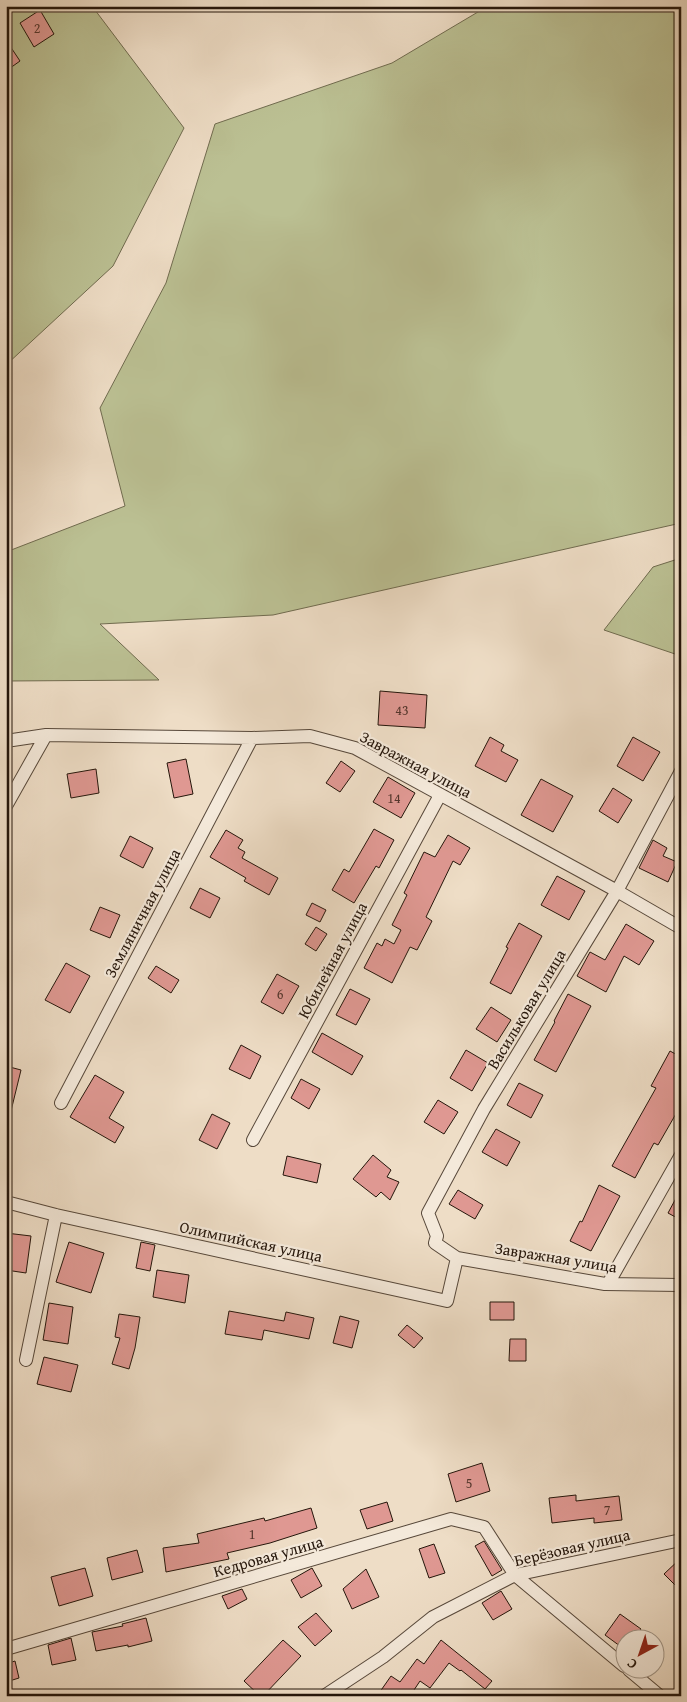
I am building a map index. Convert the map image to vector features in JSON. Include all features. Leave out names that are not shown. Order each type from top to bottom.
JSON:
[{"type":"street","name":"Завражная улица","points":[[6,741],[46,735],[252,738],[310,736],[355,748],[681,928]]},
{"type":"street","points":[[6,806],[46,735]]},
{"type":"street","name":"Земляничная улица","points":[[61,1103],[252,738]]},
{"type":"street","name":"Васильковая улица","points":[[457,1258],[435,1243],[437,1236],[428,1213],[484,1109],[616,891],[681,771]]},
{"type":"street","name":"Юбилейная улица","points":[[253,1140],[440,795]]},
{"type":"street","points":[[608,1284],[681,1156]]},
{"type":"street","name":"Олимпийская улица","points":[[6,1202],[56,1215],[447,1301],[457,1258]]},
{"type":"street","points":[[26,1360],[56,1215]]},
{"type":"street","name":"Завражная улица","points":[[457,1258],[608,1284],[681,1285]]},
{"type":"street","name":"Кедровая улица","points":[[6,1649],[451,1519],[484,1527],[515,1575],[614,1658]]},
{"type":"street","name":"Берёзовая улица","points":[[324,1696],[383,1657],[433,1617],[515,1575],[681,1540]]},
{"type":"street","points":[[640,1680],[660,1696]]},
{"type":"green space","points":[[6,6],[92,6],[184,128],[113,266],[6,365]]},
{"type":"green space","points":[[488,6],[681,6],[681,523],[273,615],[100,624],[159,680],[6,681],[6,552],[125,506],[100,408],[166,283],[215,124],[392,63]]},
{"type":"green space","points":[[681,558],[681,656],[604,630],[653,567]]},
{"type":"building","points":[[40,10],[54,34],[34,47],[20,23]]},
{"type":"building","points":[[6,40],[20,61],[6,71]]},
{"type":"building","points":[[380,691],[427,695],[425,728],[378,725]]},
{"type":"building","points":[[490,737],[504,745],[501,751],[518,760],[506,782],[475,766]]},
{"type":"building","points":[[633,737],[660,752],[643,781],[617,766]]},
{"type":"building","points":[[186,759],[193,794],[174,798],[167,763]]},
{"type":"building","points":[[341,761],[355,771],[340,792],[326,783]]},
{"type":"building","points":[[96,769],[99,793],[71,798],[67,774]]},
{"type":"building","points":[[388,777],[415,793],[401,818],[373,802]]},
{"type":"building","points":[[541,779],[573,796],[553,832],[521,815]]},
{"type":"building","points":[[613,788],[632,800],[618,823],[599,811]]},
{"type":"building","points":[[374,829],[394,840],[379,868],[376,866],[354,903],[332,890],[344,869],[349,872]]},
{"type":"building","points":[[226,830],[243,840],[238,848],[245,852],[242,858],[278,878],[269,895],[244,881],[246,878],[210,857]]},
{"type":"building","points":[[448,835],[470,848],[460,865],[453,861],[426,917],[432,921],[417,950],[410,947],[392,983],[364,968],[377,943],[382,946],[385,939],[394,944],[401,930],[392,925],[407,895],[404,893],[424,852],[435,857]]},
{"type":"building","points":[[130,836],[153,848],[143,868],[120,856]]},
{"type":"building","points":[[653,840],[667,848],[663,856],[677,862],[668,882],[639,868]]},
{"type":"building","points":[[557,876],[585,891],[569,920],[541,905]]},
{"type":"building","points":[[200,888],[220,898],[210,918],[190,908]]},
{"type":"building","points":[[312,903],[326,910],[320,922],[306,915]]},
{"type":"building","points":[[100,907],[120,915],[110,938],[90,930]]},
{"type":"building","points":[[519,923],[542,936],[511,994],[490,983]]},
{"type":"building","points":[[626,924],[654,941],[639,965],[624,956],[606,992],[577,976],[590,952],[605,960]]},
{"type":"building","points":[[316,927],[327,934],[316,951],[305,944]]},
{"type":"building","points":[[66,963],[90,976],[70,1013],[45,1000]]},
{"type":"building","points":[[156,966],[179,980],[171,993],[148,978]]},
{"type":"building","points":[[277,974],[299,986],[283,1014],[261,1002]]},
{"type":"building","points":[[350,989],[370,999],[356,1025],[336,1015]]},
{"type":"building","points":[[568,994],[591,1006],[556,1072],[534,1060]]},
{"type":"building","points":[[491,1007],[511,1020],[497,1042],[476,1029]]},
{"type":"building","points":[[322,1033],[363,1056],[352,1075],[312,1052]]},
{"type":"building","points":[[241,1045],[261,1056],[250,1079],[229,1069]]},
{"type":"building","points":[[466,1050],[488,1063],[472,1091],[450,1078]]},
{"type":"building","points":[[670,1051],[681,1057],[681,1105],[658,1145],[654,1143],[635,1178],[612,1166],[656,1088],[651,1086]]},
{"type":"building","points":[[6,1066],[21,1070],[10,1115],[6,1114]]},
{"type":"building","points":[[95,1075],[124,1092],[109,1118],[124,1127],[115,1143],[70,1117]]},
{"type":"building","points":[[301,1079],[320,1089],[309,1109],[291,1098]]},
{"type":"building","points":[[519,1083],[543,1095],[531,1118],[507,1105]]},
{"type":"building","points":[[438,1100],[458,1112],[444,1134],[424,1122]]},
{"type":"building","points":[[212,1114],[230,1123],[217,1149],[199,1140]]},
{"type":"building","points":[[496,1129],[520,1142],[507,1166],[482,1152]]},
{"type":"building","points":[[373,1155],[391,1170],[387,1177],[399,1182],[390,1200],[381,1192],[376,1197],[353,1179]]},
{"type":"building","points":[[287,1156],[321,1164],[317,1183],[283,1175]]},
{"type":"building","points":[[599,1185],[620,1196],[591,1251],[570,1241],[580,1221],[582,1222]]},
{"type":"building","points":[[681,1189],[681,1220],[668,1213]]},
{"type":"building","points":[[458,1190],[483,1205],[475,1219],[449,1204]]},
{"type":"building","points":[[6,1233],[31,1236],[26,1273],[6,1270]]},
{"type":"building","points":[[69,1242],[104,1253],[91,1293],[56,1282]]},
{"type":"building","points":[[141,1242],[155,1245],[150,1271],[136,1268]]},
{"type":"building","points":[[157,1270],[189,1275],[185,1303],[153,1297]]},
{"type":"building","points":[[490,1302],[514,1302],[514,1320],[490,1320]]},
{"type":"building","points":[[49,1303],[73,1307],[68,1344],[43,1340]]},
{"type":"building","points":[[229,1311],[284,1321],[286,1312],[314,1318],[309,1339],[264,1330],[262,1340],[225,1334]]},
{"type":"building","points":[[119,1314],[140,1317],[135,1348],[129,1369],[112,1364],[120,1338],[115,1337]]},
{"type":"building","points":[[340,1316],[359,1321],[352,1348],[333,1343]]},
{"type":"building","points":[[407,1325],[423,1338],[414,1348],[398,1335]]},
{"type":"building","points":[[510,1339],[526,1339],[526,1361],[509,1361]]},
{"type":"building","points":[[44,1357],[78,1365],[71,1392],[37,1384]]},
{"type":"building","points":[[482,1463],[490,1491],[456,1502],[448,1474]]},
{"type":"building","points":[[576,1495],[576,1501],[619,1496],[622,1520],[594,1523],[594,1518],[552,1523],[549,1498]]},
{"type":"building","points":[[387,1502],[393,1521],[367,1529],[360,1510]]},
{"type":"building","points":[[311,1508],[317,1528],[270,1543],[227,1553],[229,1559],[166,1572],[163,1548],[199,1543],[197,1534],[264,1518],[265,1521]]},
{"type":"building","points":[[484,1541],[502,1570],[492,1576],[475,1546]]},
{"type":"building","points":[[434,1544],[445,1573],[429,1578],[419,1549]]},
{"type":"building","points":[[137,1550],[143,1572],[112,1580],[107,1558]]},
{"type":"building","points":[[681,1558],[681,1591],[664,1574]]},
{"type":"building","points":[[85,1568],[93,1596],[59,1606],[51,1577]]},
{"type":"building","points":[[312,1568],[322,1586],[301,1598],[291,1580]]},
{"type":"building","points":[[366,1569],[379,1597],[352,1609],[343,1589]]},
{"type":"building","points":[[242,1589],[247,1599],[228,1609],[222,1596]]},
{"type":"building","points":[[501,1591],[512,1609],[493,1620],[482,1603]]},
{"type":"building","points":[[316,1613],[332,1631],[315,1646],[298,1627]]},
{"type":"building","points":[[620,1614],[641,1629],[614,1630],[614,1642],[605,1635]]},
{"type":"building","points":[[146,1618],[152,1641],[128,1647],[128,1645],[96,1651],[92,1632],[123,1626],[122,1624]]},
{"type":"building","points":[[71,1638],[76,1660],[52,1665],[48,1645]]},
{"type":"building","points":[[283,1640],[301,1656],[263,1696],[260,1696],[244,1681]]},
{"type":"building","points":[[441,1640],[492,1681],[485,1689],[449,1663],[430,1688],[420,1681],[410,1696],[377,1696],[391,1676],[400,1682],[417,1659],[424,1664]]},
{"type":"building","points":[[15,1661],[19,1678],[6,1682],[6,1664]]}]
